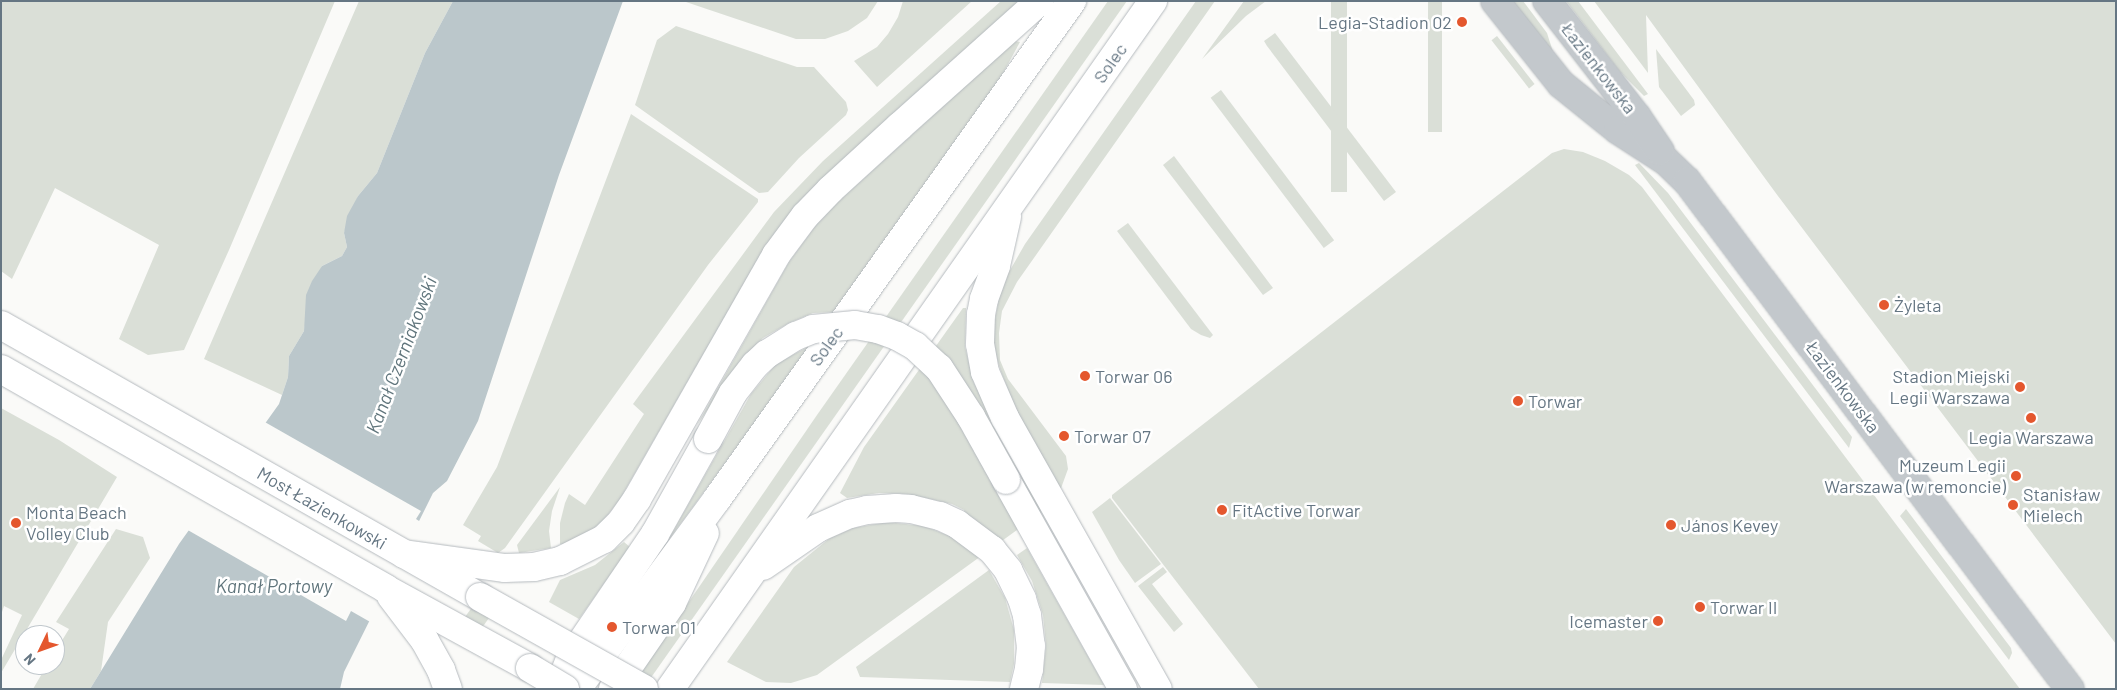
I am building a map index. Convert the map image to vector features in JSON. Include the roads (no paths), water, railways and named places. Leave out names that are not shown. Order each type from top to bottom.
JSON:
[{"type":"main road","points":[[404,554],[498,567],[534,567],[560,561],[604,539],[621,522],[637,499],[776,255],[805,216],[830,190],[1040,1]]},
{"type":"main road","name":"Solec","points":[[577,689],[717,499],[1072,1]]},
{"type":"main road","name":"Solec","points":[[670,689],[1153,1]]},
{"type":"main road","points":[[1010,204],[996,266],[984,299],[979,328],[980,344],[991,388],[1041,483],[1158,689]]},
{"type":"main road","name":"Most Łazienkowski","points":[[1,325],[644,689]]},
{"type":"main road","points":[[558,689],[570,659],[654,534],[734,392],[755,364],[781,344],[796,336],[822,328],[855,325],[883,330],[908,342],[939,368],[961,400],[1123,689]]},
{"type":"main road","points":[[1,369],[565,689]]},
{"type":"main road","points":[[613,689],[672,603],[701,544],[717,499]]},
{"type":"main road","points":[[748,576],[805,536],[850,514],[867,510],[896,508],[924,512],[957,524],[992,550],[1008,570],[1022,599],[1027,614],[1031,646],[1029,669],[1024,689]]},
{"type":"main road","points":[[386,589],[425,641],[441,670],[448,689]]},
{"type":"street","name":"Łazienkowska","points":[[1495,1],[1561,84],[1618,130],[1666,161],[1687,181],[2070,689]]},
{"type":"street","name":"Łazienkowska","points":[[1547,1],[1636,116],[1666,161]]},
{"type":"water","name":"Kanał Portowy","points":[[453,1],[623,1],[559,175],[478,421],[447,481],[433,493],[344,672],[340,689],[90,689],[179,544],[279,404],[288,377],[289,356],[304,331],[306,295],[312,281],[322,266],[342,256],[347,247],[344,233],[347,216],[358,196],[377,173],[425,53]]},
{"type":"place","name":"Legia-Stadion 02","points":[[1462,22]]},
{"type":"place","name":"Żyleta","points":[[1884,305]]},
{"type":"place","name":"Torwar 06","points":[[1085,376]]},
{"type":"place","name":"Stadion Miejski Legii Warszawa","points":[[2020,387]]},
{"type":"place","name":"Torwar","points":[[1518,401]]},
{"type":"place","name":"Legia Warszawa","points":[[2031,418]]},
{"type":"place","name":"Torwar 07","points":[[1064,436]]},
{"type":"place","name":"Muzeum Legii Warszawa (w remoncie)","points":[[2016,476]]},
{"type":"place","name":"Stanisław Mielech","points":[[2013,505]]},
{"type":"place","name":"FitActive Torwar","points":[[1222,510]]},
{"type":"place","name":"Monta Beach Volley Club","points":[[16,523]]},
{"type":"place","name":"János Kevey","points":[[1671,525]]},
{"type":"place","name":"Torwar II","points":[[1700,607]]},
{"type":"place","name":"Icemaster","points":[[1658,621]]},
{"type":"place","name":"Torwar 01","points":[[612,627]]},
{"type":"water label","name":"Kanał Czerniakowski","points":[[401,355]]}]
